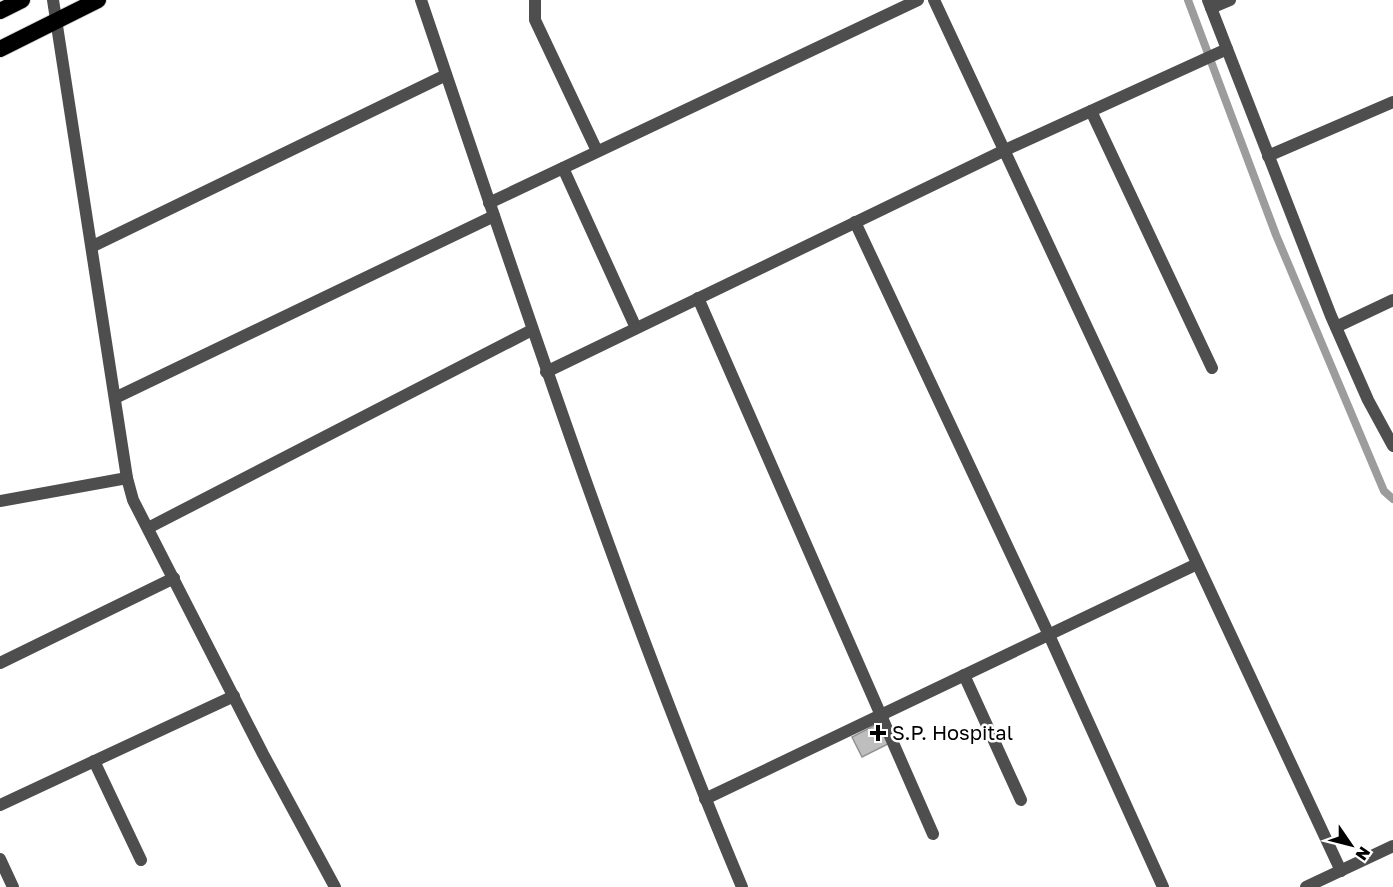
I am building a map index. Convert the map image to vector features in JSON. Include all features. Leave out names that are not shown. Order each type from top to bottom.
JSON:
[{"type":"highway","points":[[0,11],[22,0]]},
{"type":"highway","points":[[0,49],[98,0]]},
{"type":"street","points":[[53,0],[117,397],[127,478],[133,500],[335,887]]},
{"type":"street","points":[[421,0],[546,372],[705,799],[742,887]]},
{"type":"street","points":[[535,0],[535,20],[597,151]]},
{"type":"street","points":[[489,202],[918,0]]},
{"type":"street","points":[[934,0],[1341,871]]},
{"type":"street","points":[[1230,0],[1209,4],[1221,52],[1268,156],[1336,327],[1391,440]]},
{"type":"street","points":[[546,372],[1003,151],[1221,52]]},
{"type":"street","points":[[93,246],[446,75]]},
{"type":"street","points":[[1268,156],[1393,102]]},
{"type":"street","points":[[1091,111],[1212,368]]},
{"type":"street","points":[[563,168],[636,328]]},
{"type":"street","points":[[117,397],[494,216]]},
{"type":"street","points":[[855,222],[1049,634],[1163,887]]},
{"type":"street","points":[[698,298],[933,834]]},
{"type":"street","points":[[1336,327],[1393,300]]},
{"type":"street","points":[[148,528],[532,330]]},
{"type":"street","points":[[0,501],[127,478]]},
{"type":"street","points":[[705,799],[1197,564]]},
{"type":"street","points":[[0,663],[174,578]]},
{"type":"street","points":[[964,675],[1021,800]]},
{"type":"street","points":[[0,805],[234,696]]},
{"type":"street","points":[[94,761],[141,860]]},
{"type":"street","points":[[1306,887],[1393,846]]},
{"type":"street","points":[[0,860],[13,887]]},
{"type":"building","points":[[879,723],[890,743],[862,757],[852,737]]},
{"type":"waterway","points":[[1188,0],[1276,235],[1384,491],[1393,499]]},
{"type":"place","name":"S.P. Hospital","points":[[878,733]]}]
